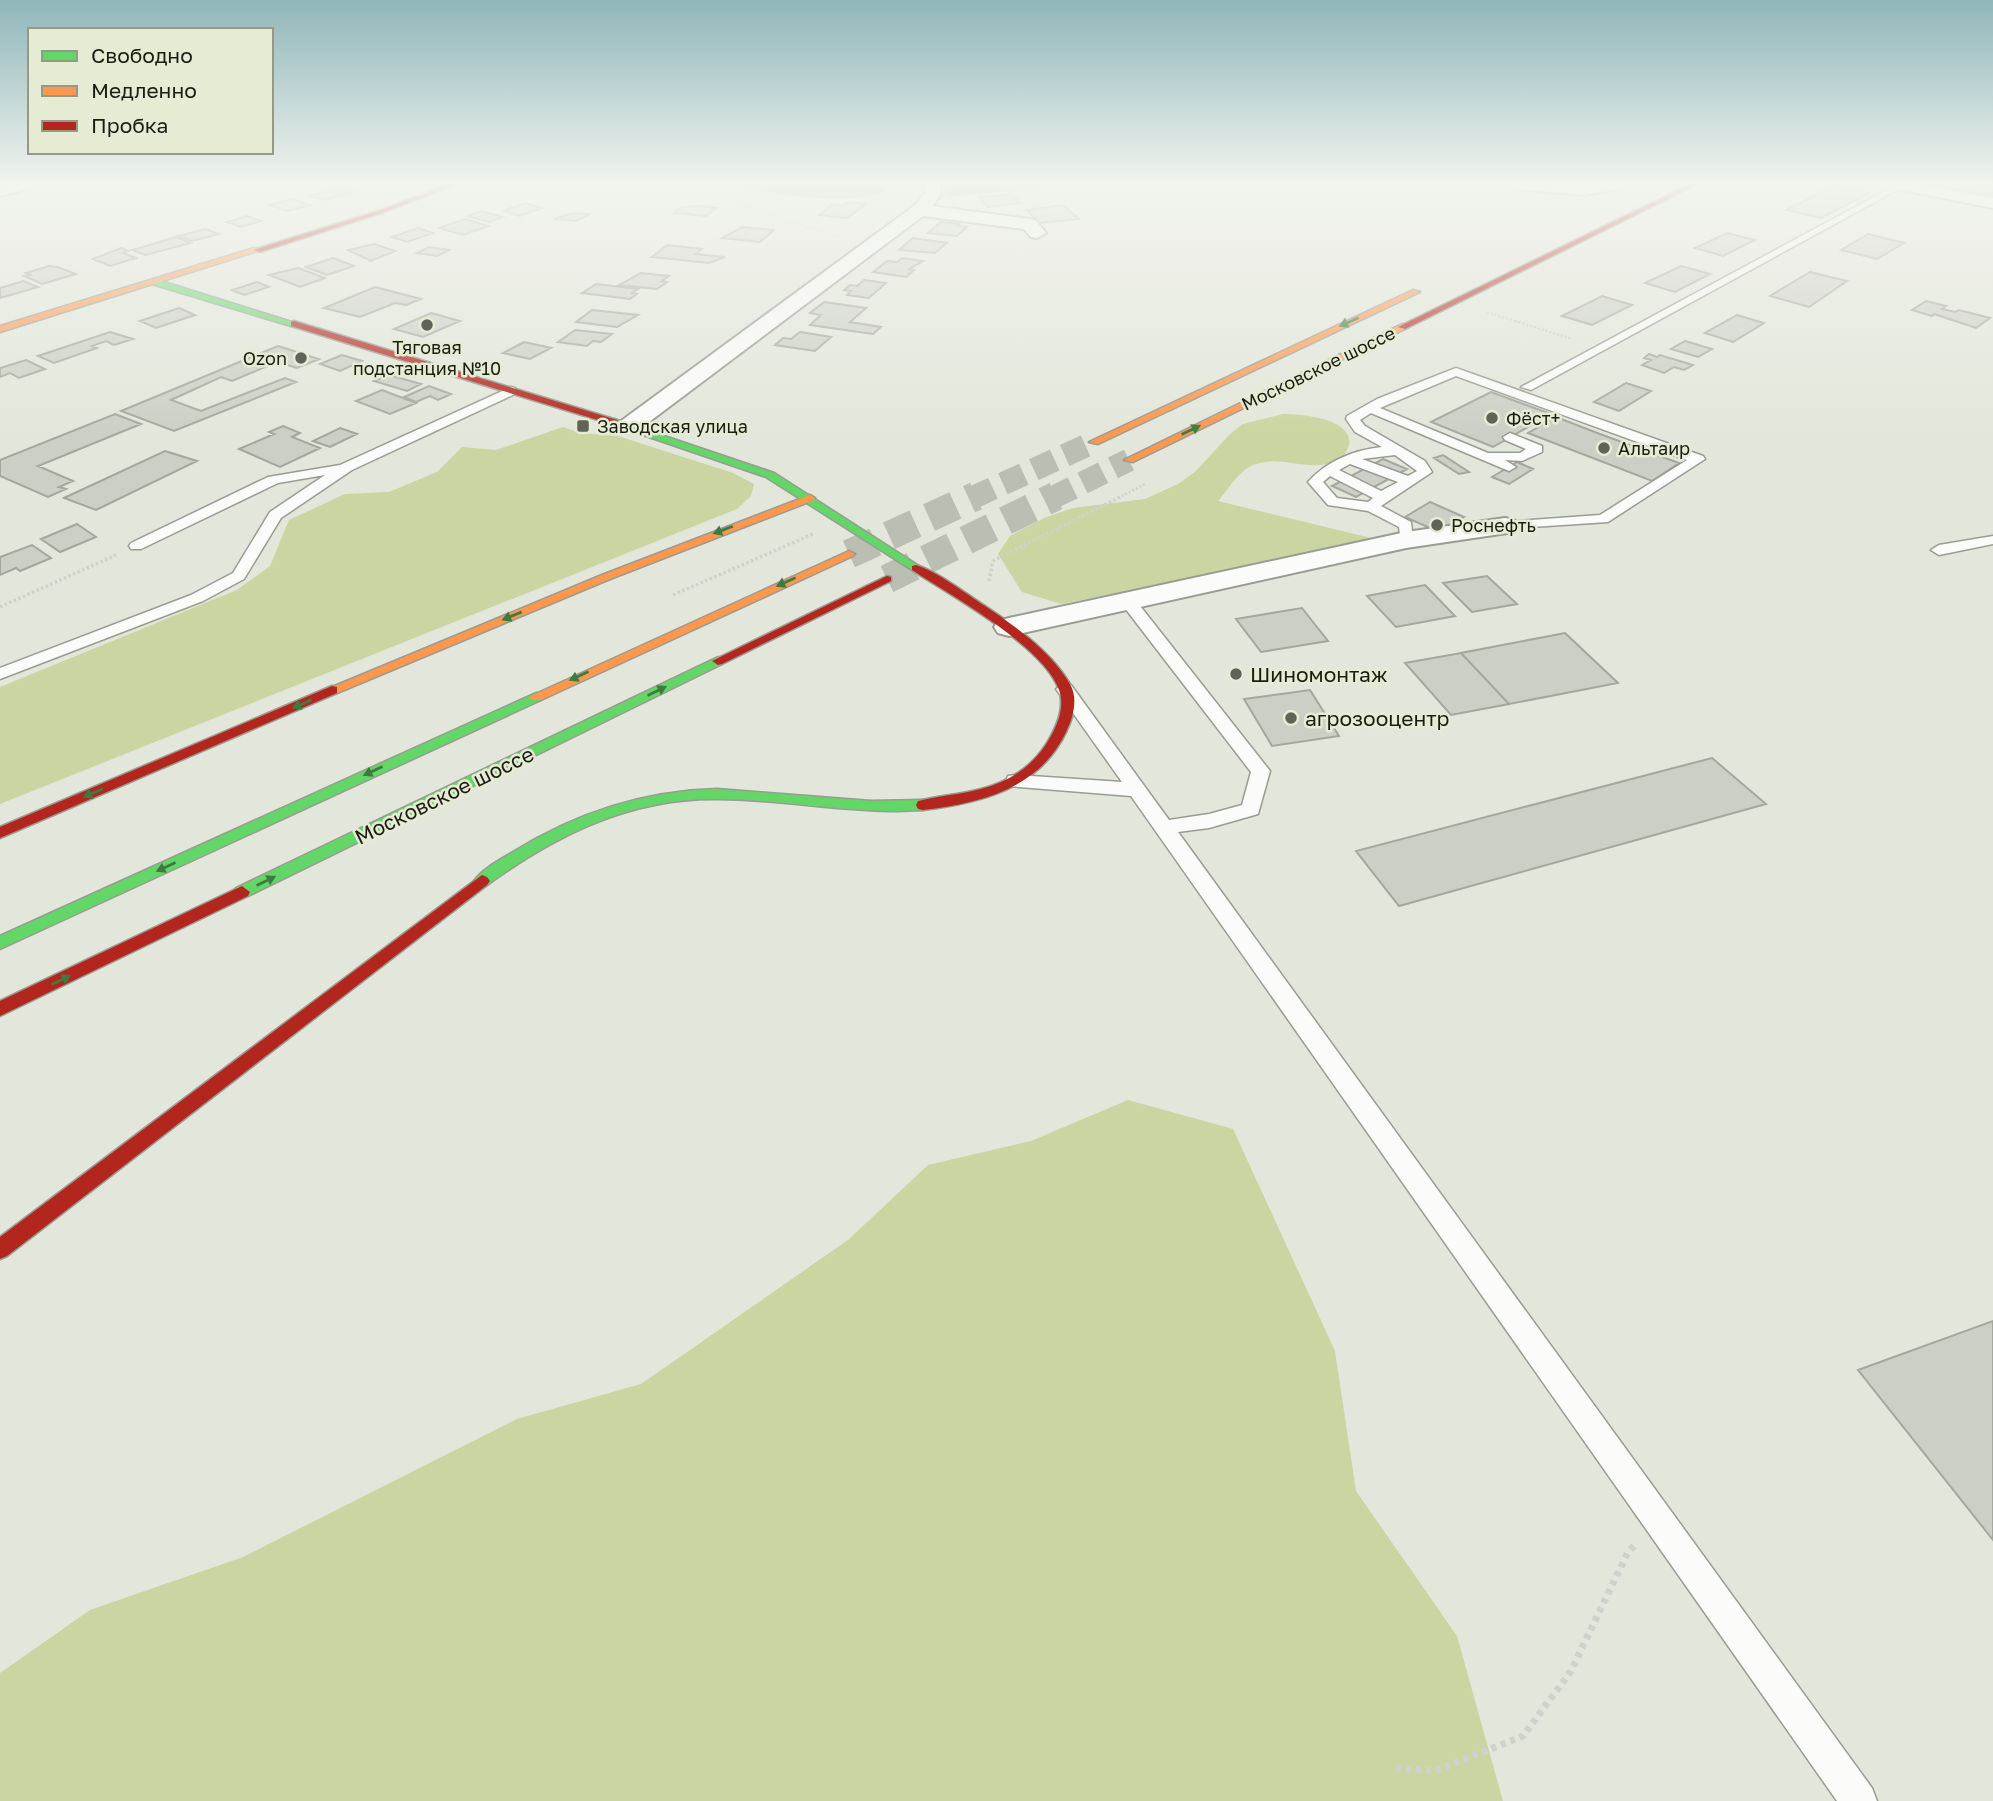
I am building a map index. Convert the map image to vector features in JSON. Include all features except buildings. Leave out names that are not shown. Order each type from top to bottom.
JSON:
[{"type":"main road","points":[[0,328],[200,268]]},
{"type":"main road","name":"Московское шоссе","points":[[1129,460],[1523,268]]},
{"type":"main road","points":[[0,1249],[512,858],[559,831],[601,813],[678,795],[717,794],[886,808],[942,803],[989,792],[1015,781],[1042,761],[1059,736],[1067,715],[1065,688],[1032,646],[1009,627],[770,475],[628,426],[155,282]]},
{"type":"main road","name":"Московское шоссе","points":[[1094,442],[1428,286]]},
{"type":"main road","points":[[0,833],[407,659],[719,531],[810,498]]},
{"type":"main road","points":[[0,943],[849,554]]},
{"type":"main road","name":"Московское шоссе","points":[[0,1009],[887,579]]},
{"type":"street","points":[[628,426],[841,268]]},
{"type":"street","points":[[1009,627],[1406,540],[1505,526]]},
{"type":"lane","points":[[1527,387],[1746,268]]},
{"type":"lane","points":[[1396,451],[1369,450],[1329,470],[1315,482],[1333,502],[1376,501],[1425,472],[1420,464],[1360,429],[1352,419],[1369,408],[1456,372],[1698,459],[1604,519],[1505,526]]},
{"type":"lane","points":[[0,674],[197,598],[239,576],[275,514],[347,467],[511,391]]},
{"type":"lane","points":[[1369,408],[1509,467]]},
{"type":"lane","points":[[1480,455],[1522,457],[1537,449],[1510,438]]},
{"type":"lane","points":[[1350,459],[1410,482]]},
{"type":"lane","points":[[136,546],[273,480],[296,473],[314,474],[347,467]]},
{"type":"lane","points":[[1329,470],[1406,525],[1406,540]]},
{"type":"lane","points":[[1939,551],[1993,540]]},
{"type":"lane","points":[[1127,600],[1261,771],[1251,809],[1209,821],[1166,827]]},
{"type":"lane","points":[[1065,688],[1859,1801]]},
{"type":"lane","points":[[1015,781],[1138,790]]},
{"type":"path","points":[[1485,312],[1600,347]]},
{"type":"path","points":[[988,583],[993,561],[1153,480]]},
{"type":"path","points":[[673,595],[818,532]]},
{"type":"path","points":[[0,607],[136,546]]},
{"type":"path","points":[[1396,1768],[1435,1770],[1523,1736],[1571,1671],[1628,1552],[1659,1521]]},
{"type":"shaded area","points":[[1283,414],[1313,417],[1335,423],[1348,436],[1349,445],[1346,452],[1336,461],[1326,464],[1306,465],[1276,461],[1256,464],[1239,475],[1218,501],[1383,541],[1061,604],[1022,592],[998,554],[1010,536],[1044,518],[1073,508],[1145,499],[1178,484],[1196,471],[1229,435],[1243,424]]},
{"type":"shaded area","points":[[563,427],[580,433],[618,436],[733,473],[754,484],[751,496],[737,509],[0,804],[0,687],[237,590],[270,566],[289,520],[345,494],[389,492],[437,472],[462,447],[496,450]]},
{"type":"shaded area","points":[[1128,1100],[1233,1129],[1335,1351],[1356,1491],[1457,1636],[1503,1801],[0,1801],[0,1673],[90,1610],[243,1557],[517,1419],[641,1384],[848,1240],[928,1165],[1031,1141]]},
{"type":"tunnel","points":[[972,498],[1094,442]]},
{"type":"tunnel","points":[[1052,498],[1129,460]]},
{"type":"tunnel","points":[[849,554],[976,496]]},
{"type":"tunnel","points":[[887,579],[1056,496]]},
{"type":"traffic: fast","points":[[155,282],[294,324]]},
{"type":"traffic: fast","points":[[614,422],[770,475],[916,568]]},
{"type":"traffic: fast","points":[[242,892],[718,661]]},
{"type":"traffic: fast","points":[[0,943],[536,697]]},
{"type":"traffic: fast","points":[[482,881],[508,862],[563,830],[592,817],[653,799],[717,794],[846,805],[923,805]]},
{"type":"traffic: slow","points":[[0,329],[198,268]]},
{"type":"traffic: slow","points":[[1094,442],[1416,292]]},
{"type":"traffic: slow","points":[[1129,460],[1402,327]]},
{"type":"traffic: slow","points":[[332,690],[606,577],[810,498]]},
{"type":"traffic: slow","points":[[536,697],[849,554]]},
{"type":"traffic: jam","points":[[1402,327],[1523,268]]},
{"type":"traffic: jam","points":[[294,324],[614,422]]},
{"type":"traffic: jam","points":[[916,568],[988,613],[1022,639],[1064,685],[1068,704],[1061,730],[1053,745],[1024,776],[975,796],[923,805]]},
{"type":"traffic: jam","points":[[718,661],[887,579]]},
{"type":"traffic: jam","points":[[0,833],[332,690]]},
{"type":"traffic: jam","points":[[0,1249],[482,881]]},
{"type":"traffic: jam","points":[[0,1009],[242,892]]},
{"type":"place","name":"Тяговая подстанция №10","points":[[427,325]]},
{"type":"place","name":"Ozon","points":[[301,358]]},
{"type":"place","name":"Фёст+","points":[[1492,418]]},
{"type":"place","name":"Заводская улица","points":[[583,426]]},
{"type":"place","name":"Альтаир","points":[[1604,448]]},
{"type":"place","name":"Роснефть","points":[[1437,525]]},
{"type":"place","name":"Шиномонтаж","points":[[1236,674]]},
{"type":"place","name":"агрозооцентр","points":[[1291,718]]}]
